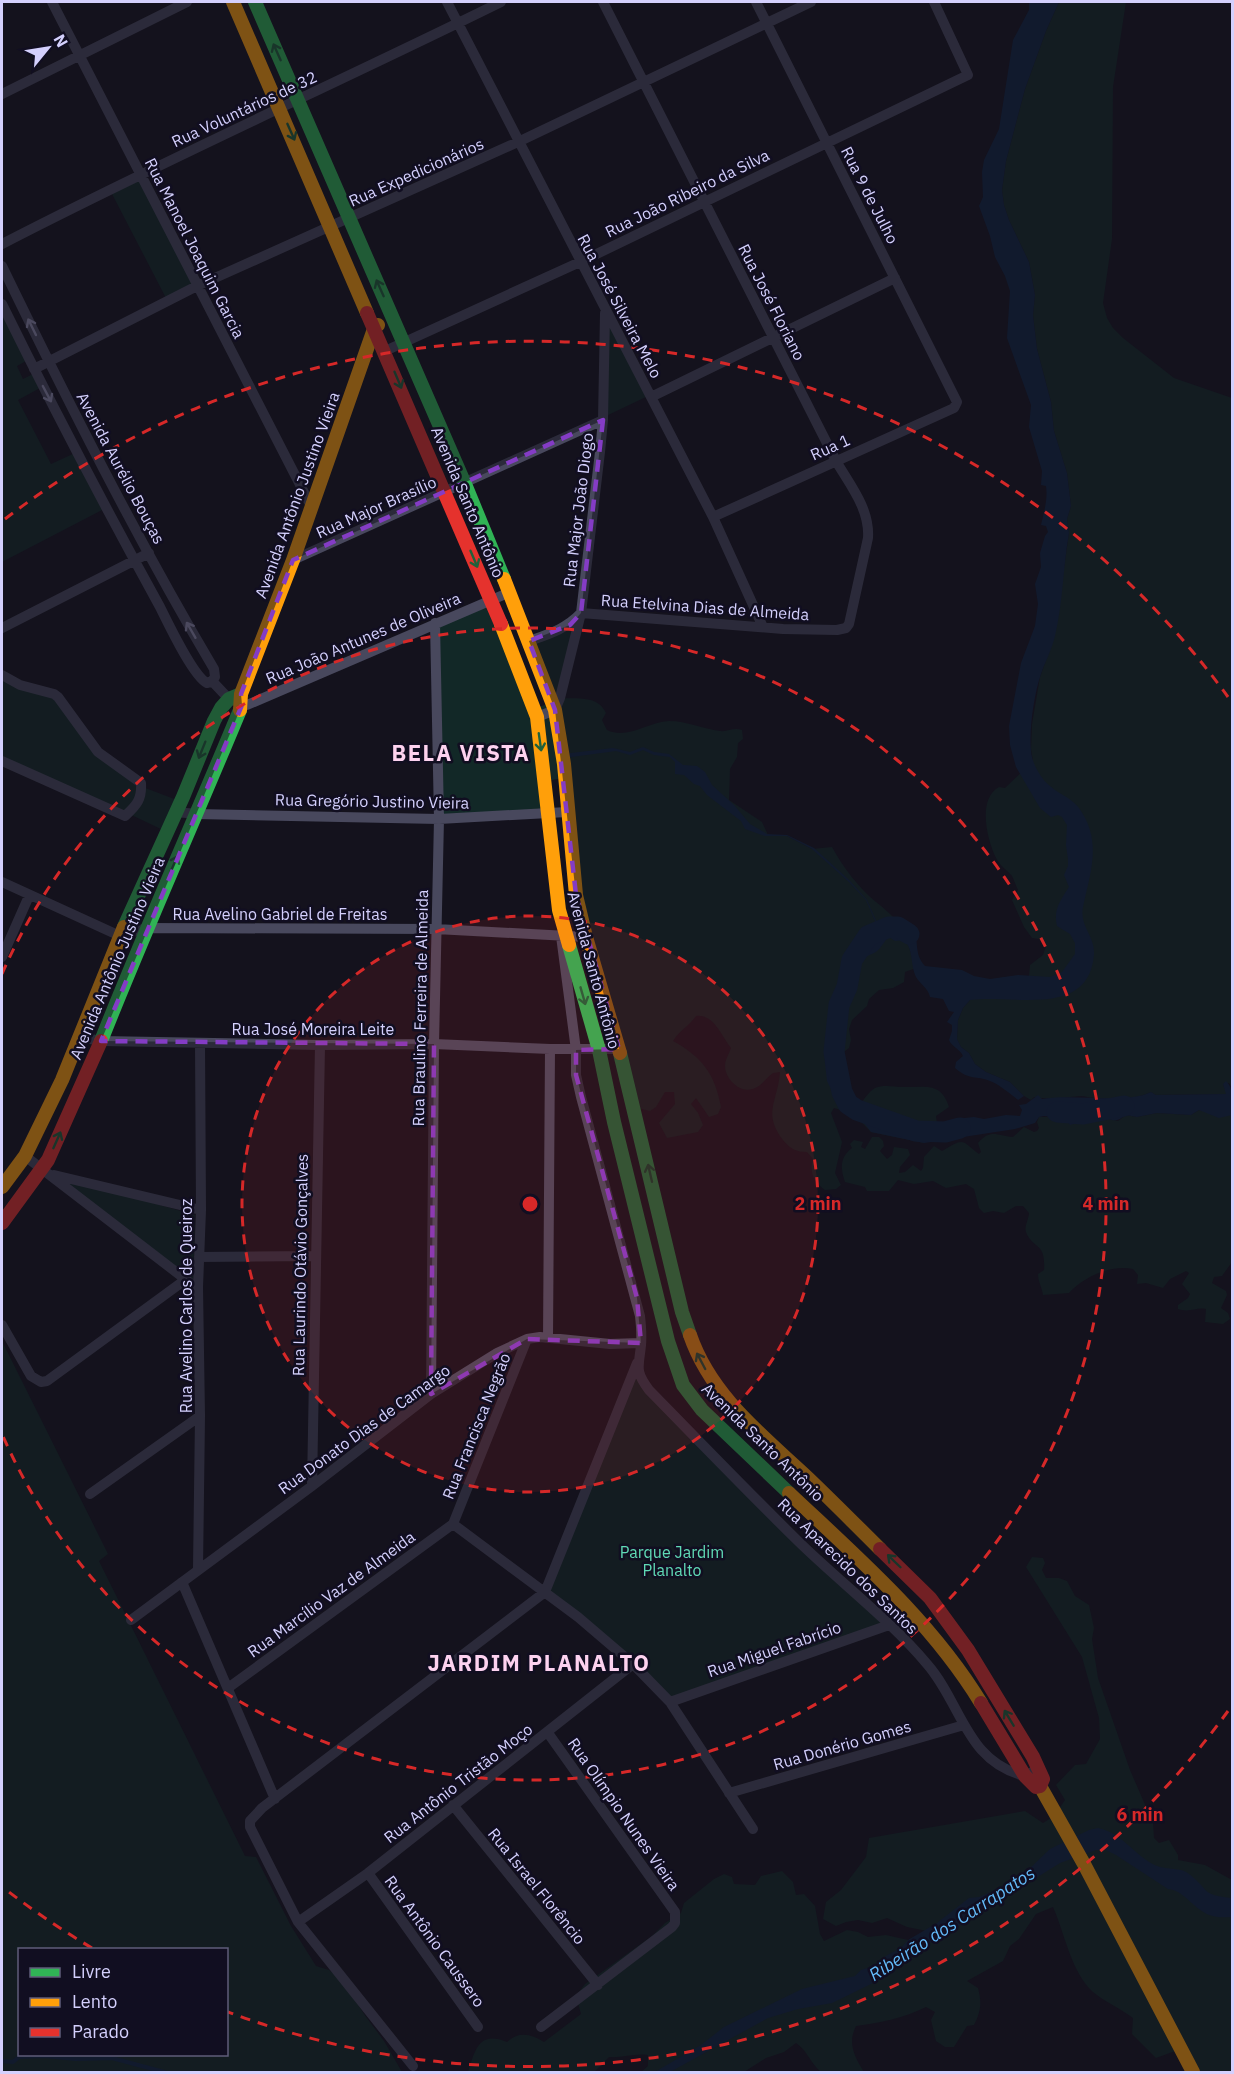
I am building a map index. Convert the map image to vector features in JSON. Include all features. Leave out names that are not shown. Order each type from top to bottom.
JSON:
[{"type":"street","name":"Rua Manoel Joaquim Garcia","points":[[52,2],[312,508]]},
{"type":"street","points":[[2,94],[187,2]]},
{"type":"street","name":"Avenida Santo Antônio","points":[[233,2],[332,226],[492,600],[537,717],[556,893],[564,936],[599,1050],[614,1122],[668,1341],[683,1385],[710,1418],[790,1492],[920,1620],[969,1684],[1025,1776],[1032,1785],[1040,1786]]},
{"type":"street","name":"Avenida Santo Antônio","points":[[255,2],[465,483],[555,710],[563,756],[576,895],[619,1049],[682,1312],[696,1353],[710,1376],[742,1417],[809,1479],[930,1598],[968,1650],[1039,1768],[1043,1779],[1040,1786]]},
{"type":"street","name":"Rua José Silveira Melo","points":[[447,2],[713,517],[763,627]]},
{"type":"street","name":"Rua Voluntários de 32","points":[[2,244],[140,175],[501,2]]},
{"type":"street","name":"Rua José Floriano","points":[[603,2],[836,461],[864,508],[869,527],[849,624]]},
{"type":"street","name":"Rua 9 de Julho","points":[[756,2],[957,402]]},
{"type":"street","name":"Rua Expedicionários","points":[[34,369],[197,286],[518,142],[811,2]]},
{"type":"street","name":"Rua João Ribeiro da Silva","points":[[385,351],[580,262],[968,75],[934,2]]},
{"type":"street","name":"Avenida Aurélio Bouças","points":[[2,266],[48,361],[149,553],[214,669],[215,677],[212,681],[207,683],[202,680],[135,561],[2,304]]},
{"type":"street","points":[[651,397],[895,278]]},
{"type":"street","name":"Rua Major João Diogo","points":[[555,710],[572,655],[581,614],[603,420],[604,309]]},
{"type":"street","points":[[375,326],[393,318]]},
{"type":"street","name":"Avenida Antônio Justino Vieira","points":[[2,1223],[47,1172],[146,928],[197,814],[237,699],[312,508],[375,326]]},
{"type":"street","name":"Rua 1","points":[[713,517],[954,408],[957,402]]},
{"type":"street","name":"Rua Major Brasílio","points":[[293,560],[603,420]]},
{"type":"street","points":[[2,628],[149,553]]},
{"type":"street","name":"Rua João Antunes de Oliveira","points":[[237,699],[252,703],[510,592]]},
{"type":"street","name":"Rua Etelvina Dias de Almeida","points":[[529,641],[570,625],[581,614],[837,630],[846,628],[849,624]]},
{"type":"street","name":"Rua Braulino Ferreira de Almeida","points":[[431,1394],[438,819],[435,623]]},
{"type":"street","points":[[2,675],[20,685],[58,697],[98,752],[141,783],[141,796],[137,805],[124,816],[2,761]]},
{"type":"street","name":"Avenida Aurélio Bouças","points":[[212,681],[237,699]]},
{"type":"street","name":"Avenida Antônio Justino Vieira","points":[[2,1187],[25,1156],[62,1080],[120,936],[214,722],[237,699]]},
{"type":"street","points":[[537,717],[555,710]]},
{"type":"street","name":"Rua Gregório Justino Vieira","points":[[176,812],[438,819],[567,812]]},
{"type":"street","points":[[2,882],[120,936]]},
{"type":"street","points":[[2,957],[29,896]]},
{"type":"street","name":"Rua Avelino Gabriel de Freitas","points":[[120,936],[146,928],[436,929],[586,936]]},
{"type":"street","points":[[413,2066],[298,1922],[250,1827],[250,1821],[257,1812],[545,1592],[637,1362],[642,1330],[637,1298],[576,1075],[576,1050],[564,936]]},
{"type":"street","name":"Rua José Moreira Leite","points":[[80,1037],[101,1041],[320,1045],[434,1044],[576,1050],[619,1049]]},
{"type":"street","name":"Rua Avelino Carlos de Queiroz","points":[[198,1569],[200,1043]]},
{"type":"street","name":"Rua Laurindo Otávio Gonçalves","points":[[312,1486],[320,1045]]},
{"type":"street","points":[[548,1338],[550,1049]]},
{"type":"street","points":[[25,1156],[185,1280],[198,1287]]},
{"type":"street","points":[[47,1172],[201,1210]]},
{"type":"street","points":[[199,1257],[315,1256]]},
{"type":"street","points":[[2,1324],[31,1376],[41,1382],[47,1381],[185,1280]]},
{"type":"street","name":"Rua Donato Dias de Camargo","points":[[131,1620],[312,1486],[431,1394],[497,1353],[527,1339],[548,1338],[610,1344],[641,1343]]},
{"type":"street","name":"Rua Francisca Negrão","points":[[453,1524],[527,1339]]},
{"type":"street","name":"Rua Aparecido dos Santos","points":[[637,1362],[641,1377],[649,1390],[799,1543],[889,1625],[928,1665],[948,1694],[964,1725],[992,1762],[1001,1768],[1025,1776]]},
{"type":"street","points":[[90,1494],[200,1416]]},
{"type":"street","points":[[453,1524],[578,1617],[633,1664],[670,1702],[753,1829]]},
{"type":"street","name":"Rua Marcílio Vaz de Almeida","points":[[228,1688],[453,1524]]},
{"type":"street","points":[[182,1582],[275,1799]]},
{"type":"street","name":"Rua Miguel Fabrício","points":[[670,1702],[889,1625]]},
{"type":"street","name":"Rua Antônio Tristão Moço","points":[[298,1922],[368,1873],[633,1664]]},
{"type":"street","name":"Rua Donério Gomes","points":[[729,1793],[964,1725]]},
{"type":"street","name":"Rua Olímpio Nunes Vieira","points":[[548,1732],[675,1912],[675,1923],[672,1927],[598,1986]]},
{"type":"street","points":[[1025,1776],[1039,1768]]},
{"type":"street","name":"Avenida Santo Antônio","points":[[1040,1786],[1084,1864],[1193,2071]]},
{"type":"street","name":"Rua Israel Florêncio","points":[[453,1804],[598,1986]]},
{"type":"street","name":"Rua Antônio Caussero","points":[[368,1873],[478,2027]]},
{"type":"street","points":[[541,2027],[598,1986]]},
{"type":"highlighted area","points":[[603,420],[581,613],[570,625],[529,641],[555,710],[576,895],[619,1049],[576,1050],[576,1075],[637,1298],[641,1343],[527,1339],[431,1394],[434,1044],[101,1041],[242,705],[241,694],[293,560]]},
{"type":"green space","points":[[1059,2],[1126,2],[1113,87],[1112,239],[1103,303],[1107,318],[1123,338],[1174,378],[1232,398],[1232,1088],[1229,1083],[1223,1084],[1227,1094],[1156,1095],[1151,1092],[1138,1096],[1109,1099],[1081,1096],[1034,1097],[1031,1100],[1010,1082],[986,1072],[975,1064],[957,1039],[958,1020],[963,1008],[970,1000],[1003,977],[1029,976],[1030,965],[1043,955],[1046,946],[1039,939],[1032,938],[1024,927],[1012,900],[1018,890],[1012,876],[996,858],[987,831],[986,810],[992,793],[999,787],[1005,788],[1033,761],[1032,724],[1040,677],[1054,638],[1069,533],[1067,519],[1071,506],[1067,473],[1054,431],[1051,402],[1037,349],[1033,315],[1035,295],[1029,262],[1009,220],[1002,190],[1006,161],[1025,89]]},
{"type":"green space","points":[[139,178],[194,286],[167,300],[111,192]]},
{"type":"green space","points":[[2,312],[26,361],[17,366],[23,379],[33,374],[40,388],[18,400],[51,464],[75,453],[104,509],[2,562]]},
{"type":"green space","points":[[607,320],[648,396],[606,416]]},
{"type":"green space","points":[[492,600],[534,709],[552,702],[529,641],[581,613],[560,698],[586,699],[598,703],[606,713],[602,720],[607,730],[615,733],[630,732],[669,721],[720,731],[742,730],[743,739],[738,743],[737,757],[730,769],[729,800],[762,822],[768,835],[787,836],[812,849],[832,847],[857,883],[899,924],[916,968],[905,972],[904,982],[893,988],[879,990],[852,1020],[849,1029],[851,1040],[849,1048],[835,1059],[845,1099],[848,1104],[859,1105],[873,1089],[882,1086],[931,1088],[941,1093],[949,1107],[936,1116],[938,1132],[924,1143],[871,1132],[855,1117],[834,1108],[831,1113],[842,1142],[835,1173],[841,1185],[836,1189],[825,1190],[813,1177],[813,1159],[807,1152],[797,1151],[788,1146],[773,1122],[772,1114],[780,1072],[773,1073],[760,1085],[750,1090],[739,1088],[731,1081],[725,1066],[731,1048],[716,1026],[708,1018],[702,1016],[696,1016],[673,1041],[692,1053],[711,1076],[721,1107],[718,1114],[709,1117],[696,1098],[691,1104],[703,1125],[698,1132],[667,1138],[659,1123],[675,1104],[674,1092],[665,1092],[656,1107],[650,1111],[634,1107],[586,937],[565,778],[545,781],[548,814],[439,819],[435,623]]},
{"type":"green space","points":[[2,676],[51,695],[82,736],[140,786],[177,800],[163,830],[2,760]]},
{"type":"green space","points":[[1089,1107],[1093,1107],[1104,1117],[1118,1121],[1126,1115],[1137,1117],[1157,1113],[1191,1115],[1199,1110],[1212,1115],[1232,1115],[1232,1262],[1222,1276],[1214,1277],[1212,1283],[1226,1291],[1227,1295],[1221,1308],[1228,1313],[1230,1319],[1223,1324],[1205,1322],[1206,1309],[1178,1309],[1178,1305],[1190,1294],[1182,1284],[1189,1273],[1186,1271],[1170,1279],[1163,1288],[1146,1283],[1137,1284],[1138,1275],[1133,1269],[1116,1268],[1090,1277],[1069,1293],[1043,1295],[1038,1274],[1044,1270],[1043,1254],[1026,1232],[1029,1213],[1023,1206],[1016,1206],[1004,1213],[993,1211],[984,1213],[979,1208],[974,1189],[966,1184],[946,1188],[933,1181],[914,1184],[898,1180],[889,1191],[867,1191],[865,1187],[845,1182],[843,1177],[843,1159],[852,1148],[850,1144],[854,1140],[863,1142],[861,1147],[865,1149],[872,1137],[879,1137],[884,1146],[880,1151],[887,1159],[892,1155],[894,1147],[908,1149],[910,1155],[900,1167],[899,1173],[905,1172],[913,1165],[921,1171],[924,1157],[934,1146],[942,1151],[962,1142],[979,1154],[981,1152],[978,1143],[991,1134],[1013,1137],[1024,1127],[1034,1132],[1039,1128],[1037,1122],[1039,1117],[1080,1117]]},
{"type":"green space","points":[[58,1176],[195,1215],[193,1284]]},
{"type":"green space","points":[[2,1341],[108,1554],[99,1561],[245,1856],[256,1857],[291,1926],[316,1966],[329,1970],[341,1979],[384,2041],[402,2072],[2,2072]]},
{"type":"green space","name":"Parque Jardim Planalto","points":[[636,1373],[883,1623],[672,1698],[548,1591]]},
{"type":"green space","points":[[1032,1557],[1043,1558],[1045,1563],[1042,1570],[1046,1578],[1059,1578],[1067,1581],[1075,1596],[1089,1605],[1094,1628],[1092,1639],[1098,1678],[1130,1770],[1153,1823],[1154,1838],[1159,1843],[1169,1840],[1178,1855],[1178,1860],[1205,1865],[1232,1880],[1232,2072],[1200,2072],[1185,2044],[1178,2050],[1156,2058],[1132,2034],[1133,2018],[1098,1996],[1085,1984],[1074,1963],[1053,1907],[1036,1914],[1019,1939],[1010,1946],[1003,1961],[967,1981],[978,1988],[979,2011],[974,2025],[967,2026],[954,2047],[945,2047],[936,2041],[931,2020],[935,2012],[926,2007],[892,2020],[856,2026],[852,2045],[864,2072],[821,2072],[796,2043],[784,2052],[766,2058],[744,2072],[641,2072],[648,2066],[648,2055],[643,2055],[609,2057],[594,2072],[468,2072],[476,2050],[484,2040],[498,2039],[507,2042],[516,2036],[525,2035],[544,2042],[581,2014],[576,1996],[585,1984],[652,1936],[665,1923],[681,1913],[684,1903],[714,1879],[724,1874],[732,1877],[734,1884],[755,1885],[761,1876],[782,1871],[793,1882],[796,1895],[804,1894],[815,1906],[820,1934],[824,1941],[847,1930],[868,1937],[886,1935],[908,1940],[942,1934],[907,1927],[887,1918],[872,1923],[858,1920],[836,1926],[823,1919],[826,1902],[841,1890],[866,1857],[869,1838],[1025,1811],[1043,1823],[1054,1816],[1065,1800],[1056,1785],[1075,1765],[1086,1764],[1100,1739],[1099,1718],[1082,1657],[1026,1567]]},
{"type":"water","points":[[1029,2],[1059,2],[1025,89],[1006,161],[1002,190],[1009,220],[1029,262],[1035,295],[1033,315],[1037,349],[1051,402],[1054,431],[1067,473],[1071,506],[1067,519],[1069,533],[1058,623],[1036,691],[1031,722],[1031,751],[1040,775],[1046,783],[1078,807],[1091,835],[1093,846],[1091,870],[1082,914],[1094,954],[1089,974],[1079,988],[1064,996],[1027,1000],[970,1000],[963,1008],[958,1020],[957,1039],[961,1047],[969,1053],[975,1064],[986,1072],[1010,1082],[1024,1096],[1018,1100],[993,1082],[969,1076],[955,1068],[956,1062],[963,1056],[949,1040],[952,1025],[947,1022],[954,1012],[949,1011],[943,999],[930,997],[928,991],[918,980],[909,948],[904,940],[895,941],[889,937],[877,951],[864,960],[847,989],[837,1021],[835,1055],[837,1072],[848,1104],[886,1110],[918,1131],[927,1132],[952,1129],[955,1119],[1020,1116],[1022,1110],[1019,1105],[1026,1104],[1038,1095],[1042,1099],[1127,1098],[1151,1092],[1156,1095],[1226,1094],[1223,1084],[1226,1081],[1231,1092],[1232,1115],[1219,1118],[1199,1110],[1191,1115],[1157,1113],[1137,1117],[1126,1115],[1115,1120],[1098,1118],[1093,1108],[1089,1107],[1080,1117],[1080,1122],[1070,1125],[1066,1118],[1044,1116],[1039,1117],[1035,1123],[1015,1129],[924,1143],[871,1132],[861,1119],[843,1110],[827,1081],[824,1054],[828,1023],[838,995],[846,956],[868,936],[879,930],[866,900],[812,849],[787,836],[765,836],[745,829],[741,821],[707,795],[700,786],[684,775],[675,774],[675,762],[670,757],[654,755],[643,750],[630,755],[616,751],[564,758],[563,754],[613,748],[630,752],[643,747],[654,752],[669,754],[683,765],[697,766],[705,772],[712,785],[750,824],[767,834],[787,835],[814,848],[849,880],[867,900],[880,930],[904,925],[914,929],[918,953],[925,966],[962,970],[974,976],[990,979],[1018,975],[1050,977],[1062,972],[1075,954],[1075,943],[1070,934],[1057,926],[1056,920],[1058,905],[1069,887],[1064,875],[1068,866],[1067,825],[1062,817],[1058,815],[1051,817],[1040,808],[1016,767],[1010,745],[1009,726],[1021,663],[1035,626],[1038,604],[1035,584],[1041,567],[1040,553],[1048,532],[1046,526],[1041,525],[1046,486],[1041,485],[1042,471],[1029,427],[1031,405],[1007,338],[1010,291],[995,257],[979,206],[983,197],[984,160],[999,129],[1013,40],[1029,10]]},
{"type":"water","points":[[1098,1828],[1115,1835],[1149,1862],[1186,1872],[1206,1891],[1232,1898],[1232,1917],[1207,1914],[1180,1893],[1168,1889],[1116,1855],[1106,1850],[1096,1850],[1060,1863],[985,1906],[960,1925],[913,1953],[896,1970],[869,1985],[832,2003],[798,2009],[768,2018],[670,2072],[655,2072],[701,2045],[724,2027],[802,1989],[855,1976],[861,1970],[877,1965],[886,1956],[937,1923],[969,1898],[979,1897],[996,1890],[1026,1872],[1050,1849]]},
{"type":"waterway","name":"Ribeirão dos Carrapatos","points":[[909,934],[898,927],[889,927],[868,936],[852,960],[847,987],[839,1005],[834,1052],[842,1092],[848,1104],[857,1110],[916,1131],[945,1132],[960,1128]]},
{"type":"waterway","name":"Ribeirão dos Carrapatos","points":[[1057,1112],[1083,1114],[1124,1106]]},
{"type":"waterway","points":[[2,2061],[13,2062],[19,2057],[45,2056],[76,2059],[112,2058],[164,2072]]},
{"type":"traffic: fast","points":[[255,2],[465,484],[504,579]]},
{"type":"traffic: fast","points":[[124,927],[183,797],[214,721],[229,699],[241,694]]},
{"type":"traffic: fast","points":[[101,1041],[240,710]]},
{"type":"traffic: fast","points":[[569,945],[599,1050],[614,1122],[668,1341],[683,1385],[702,1410],[789,1493]]},
{"type":"traffic: fast","points":[[620,1053],[682,1312],[690,1335]]},
{"type":"traffic: slow","points":[[233,2],[367,313]]},
{"type":"traffic: slow","points":[[240,710],[241,694],[293,560],[375,326],[378,325]]},
{"type":"traffic: slow","points":[[504,579],[555,710],[564,764],[576,895],[620,1053]]},
{"type":"traffic: slow","points":[[501,624],[537,717],[559,910],[569,945]]},
{"type":"traffic: slow","points":[[2,1187],[25,1156],[62,1080],[124,927]]},
{"type":"traffic: slow","points":[[690,1335],[699,1357],[724,1396],[756,1430],[880,1549]]},
{"type":"traffic: slow","points":[[789,1493],[917,1618],[940,1645],[981,1703]]},
{"type":"traffic: slow","points":[[1040,1786],[1084,1864],[1193,2072]]},
{"type":"traffic: jam","points":[[367,313],[501,624]]},
{"type":"traffic: jam","points":[[2,1223],[48,1160],[101,1041]]},
{"type":"traffic: jam","points":[[880,1549],[930,1598],[968,1650],[1033,1757],[1043,1779],[1040,1786]]},
{"type":"traffic: jam","points":[[981,1703],[1025,1776],[1036,1787],[1040,1786]]},
{"type":"district","name":"BELA VISTA","points":[[461,753]]},
{"type":"district","name":"JARDIM PLANALTO","points":[[539,1663]]}]
